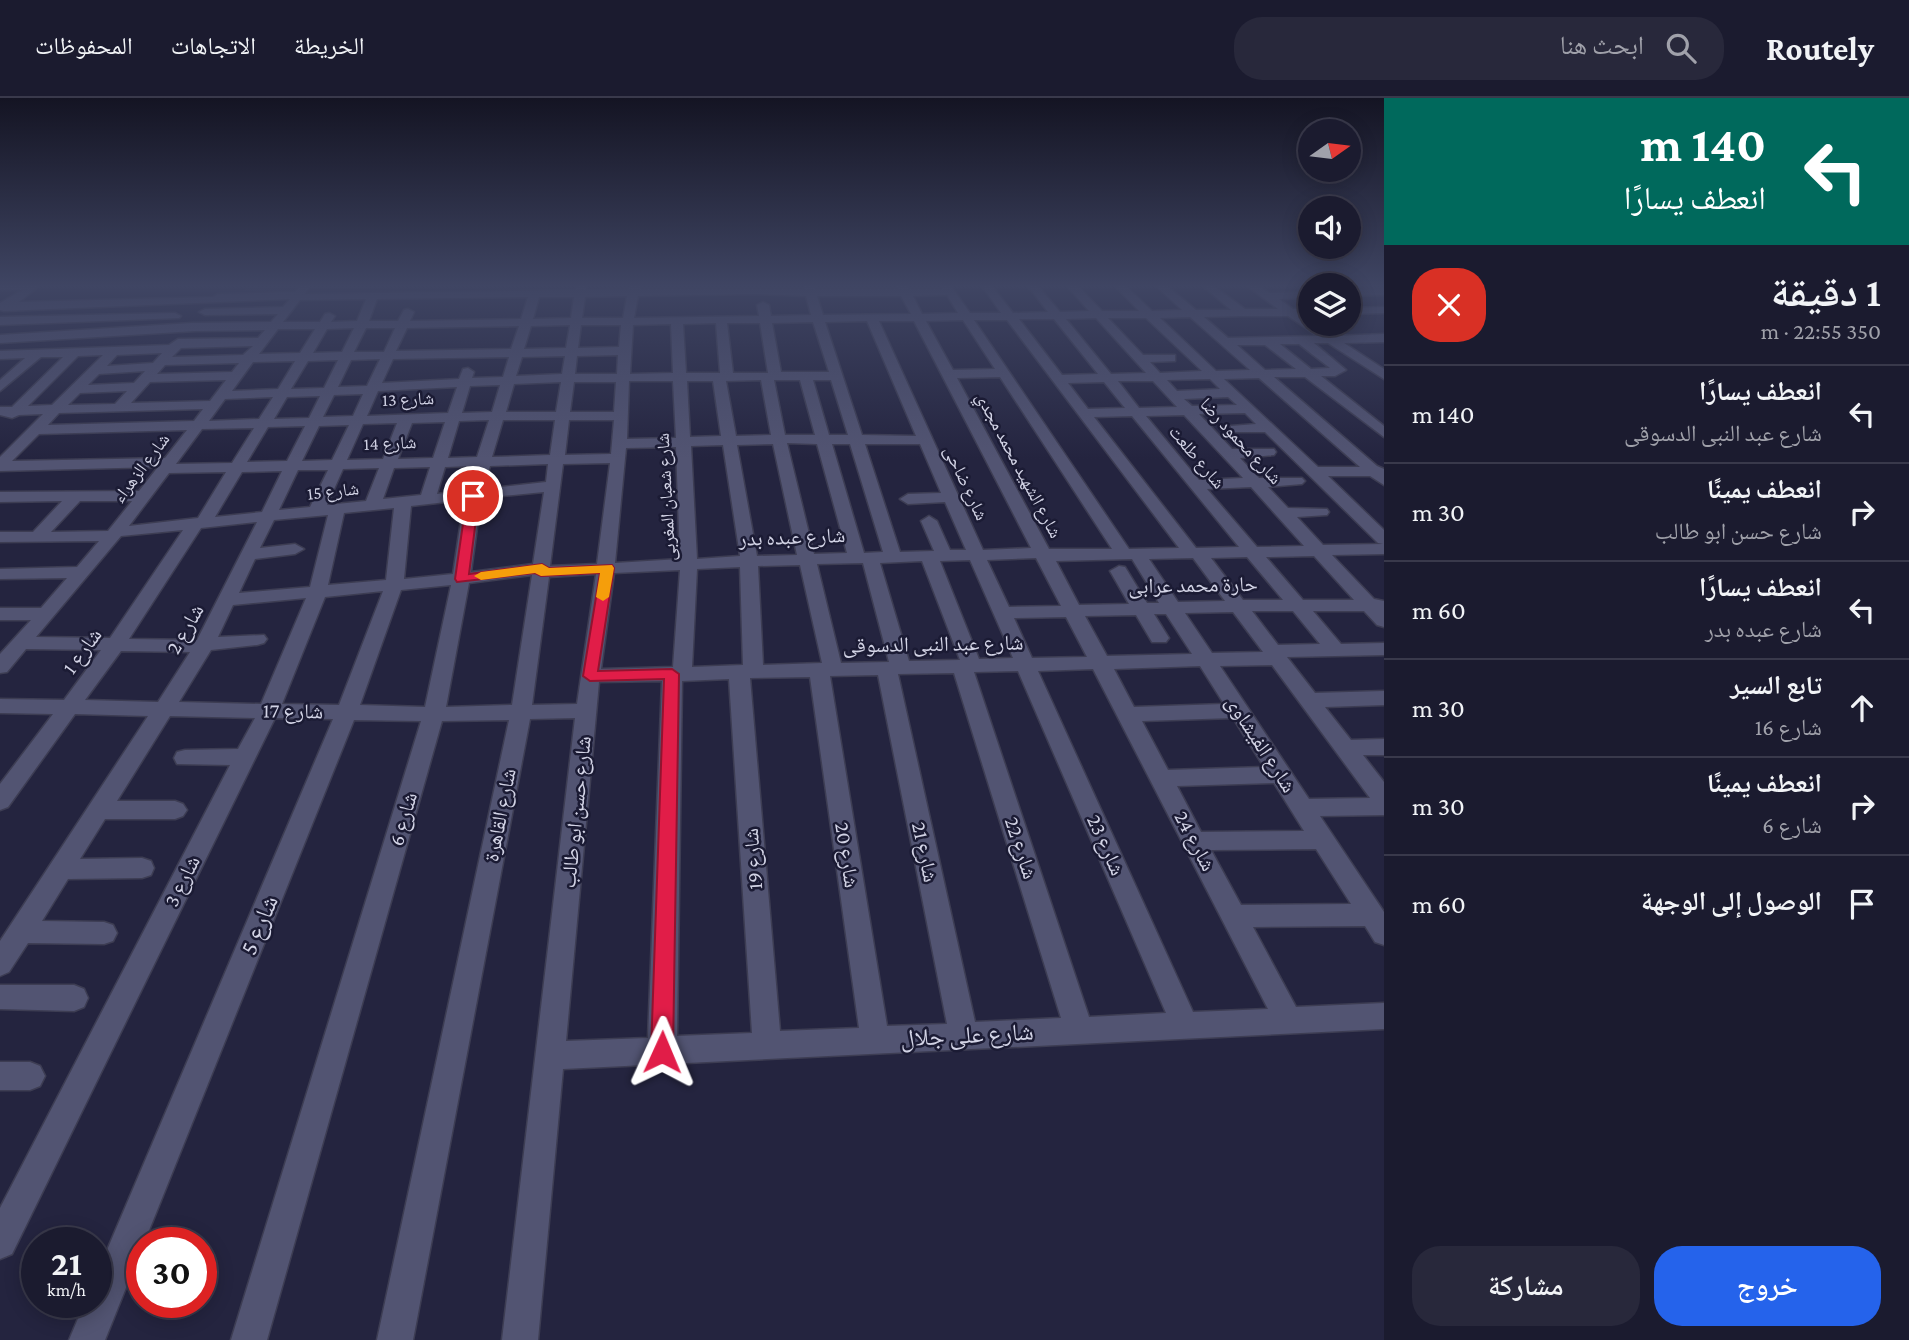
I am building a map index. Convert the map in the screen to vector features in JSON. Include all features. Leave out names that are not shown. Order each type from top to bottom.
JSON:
[{"type":"street","points":[[0,355],[218,344]]},
{"type":"street","name":"شارع الزهراء","points":[[8,655],[115,534],[258,344]]},
{"type":"street","name":"شارع 1","points":[[0,801],[116,644],[199,524],[312,344]]},
{"type":"street","name":"شارع 2","points":[[0,964],[204,645],[352,344]]},
{"type":"street","name":"شارع 3","points":[[0,1241],[269,710],[318,592],[326,511],[338,464],[394,344]]},
{"type":"street","points":[[412,344],[425,375]]},
{"type":"street","points":[[372,506],[435,344]]},
{"type":"street","points":[[425,375],[470,344]]},
{"type":"street","points":[[8,411],[160,407],[282,393],[373,389],[425,375],[470,344]]},
{"type":"street","name":"شارع 5","points":[[87,1340],[347,712],[394,585],[415,502],[440,461],[477,344]]},
{"type":"street","points":[[494,344],[517,353],[624,351]]},
{"type":"street","name":"شارع 6","points":[[248,1340],[434,714],[461,579],[473,496],[520,344]]},
{"type":"street","name":"شارع القاهرة","points":[[395,1340],[521,712],[573,344]]},
{"type":"street","name":"شارع حسن ابو طالب","points":[[520,1340],[586,710],[607,568],[619,451],[626,344]]},
{"type":"street","name":"شارع شعبان المغربى","points":[[662,1052],[677,674],[689,564],[677,344]]},
{"type":"street","name":"شارع 19","points":[[721,344],[730,440],[749,561],[746,672],[767,1046]]},
{"type":"street","name":"شارع 20","points":[[767,344],[779,439],[807,559],[826,670],[875,1040]]},
{"type":"street","points":[[825,344],[893,557]]},
{"type":"street","name":"شارع ضاحى","points":[[884,344],[1026,665]]},
{"type":"street","name":"شارع الشهيد محمد مجدي","points":[[934,344],[1102,663]]},
{"type":"street","name":"شارع الفيشاوى","points":[[985,344],[1127,560],[1172,608],[1378,925]]},
{"type":"street","points":[[1032,344],[1238,606],[1384,800]]},
{"type":"street","name":"شارع طلعت","points":[[1079,344],[1336,650]]},
{"type":"street","points":[[1182,344],[1384,539]]},
{"type":"street","points":[[1227,344],[1380,474]]},
{"type":"street","points":[[1272,344],[1384,433]]},
{"type":"street","points":[[1058,379],[1340,370],[1307,344]]},
{"type":"street","points":[[1339,344],[1384,375]]},
{"type":"street","points":[[119,408],[175,346]]},
{"type":"street","points":[[1127,346],[1159,346]]},
{"type":"street","name":"شارع محمود رضا","points":[[1127,346],[1318,550],[1377,605],[1384,621]]},
{"type":"street","points":[[0,465],[114,351]]},
{"type":"street","points":[[0,425],[8,411],[37,390],[75,352]]},
{"type":"street","points":[[0,389],[38,353]]},
{"type":"street","points":[[96,370],[247,359],[388,356],[425,375],[465,383],[568,378],[835,376]]},
{"type":"street","points":[[1325,357],[1384,356]]},
{"type":"street","points":[[1139,359],[1171,358]]},
{"type":"street","points":[[950,374],[1004,373]]},
{"type":"street","name":"شارع 13","points":[[36,430],[358,420],[425,375],[454,417],[621,416]]},
{"type":"street","points":[[77,389],[234,376]]},
{"type":"street","name":"شارع 21","points":[[805,376],[822,439],[863,558],[894,668],[964,1036]]},
{"type":"street","points":[[160,407],[177,387]]},
{"type":"street","points":[[0,389],[37,390]]},
{"type":"street","points":[[1172,395],[1232,393]]},
{"type":"street","points":[[57,443],[90,409]]},
{"type":"street","points":[[1084,413],[1249,409]]},
{"type":"street","points":[[1236,429],[1268,428]]},
{"type":"street","name":"شارع 14","points":[[170,461],[237,467],[292,466],[558,458],[682,441],[925,440]]},
{"type":"street","points":[[78,452],[170,461]]},
{"type":"street","points":[[1227,454],[1269,452]]},
{"type":"street","points":[[0,465],[170,461]]},
{"type":"street","points":[[1314,472],[1380,474]]},
{"type":"street","points":[[1195,485],[1297,481]]},
{"type":"street","name":"شارع 15","points":[[0,537],[115,534],[554,486]]},
{"type":"street","points":[[38,536],[76,496]]},
{"type":"street","points":[[0,511],[7,497],[143,496]]},
{"type":"street","points":[[908,499],[951,497]]},
{"type":"street","points":[[1283,513],[1321,512]]},
{"type":"street","name":"شارع 22","points":[[929,521],[967,666],[1079,1030]]},
{"type":"street","points":[[249,555],[295,550]]},
{"type":"street","name":"شارع عبده بدر","points":[[228,600],[542,570],[749,561],[1045,554],[1127,560],[1194,553],[1318,550],[1374,553]]},
{"type":"street","points":[[1127,560],[1142,609],[1159,638]]},
{"type":"street","points":[[0,574],[80,572]]},
{"type":"street","name":"حارة محمد عرابى","points":[[1004,613],[1377,605]]},
{"type":"street","points":[[0,614],[45,614]]},
{"type":"street","points":[[8,655],[116,644],[204,645],[257,639]]},
{"type":"street","name":"شارع عبد النبى الدسوقى","points":[[590,676],[1206,660],[1384,649]]},
{"type":"street","name":"شارع 24","points":[[1102,663],[1288,1020]]},
{"type":"street","name":"شارع 23","points":[[1026,665],[1185,1025]]},
{"type":"street","points":[[1309,700],[1384,698]]},
{"type":"street","name":"شارع 17","points":[[0,706],[434,714],[586,710]]},
{"type":"street","points":[[1129,714],[1239,711]]},
{"type":"street","points":[[1346,748],[1384,747]]},
{"type":"street","points":[[185,758],[245,757]]},
{"type":"street","points":[[1162,778],[1281,775]]},
{"type":"street","points":[[1302,808],[1384,806]]},
{"type":"street","points":[[99,810],[175,810]]},
{"type":"street","points":[[1195,841],[1323,840]]},
{"type":"street","points":[[61,869],[142,868]]},
{"type":"street","points":[[1234,916],[1378,925]]},
{"type":"street","points":[[21,932],[104,933]]},
{"type":"street","points":[[0,997],[74,998]]},
{"type":"street","name":"شارع على جلال","points":[[550,1056],[1384,1016]]},
{"type":"street","points":[[0,1076],[30,1076]]},
{"type":"slow traffic","points":[[481,576],[542,568],[541,572],[607,568],[603,597]]},
{"type":"route","points":[[473,496],[461,579],[542,568],[541,572],[607,568],[590,676],[672,674],[662,1052]]}]
